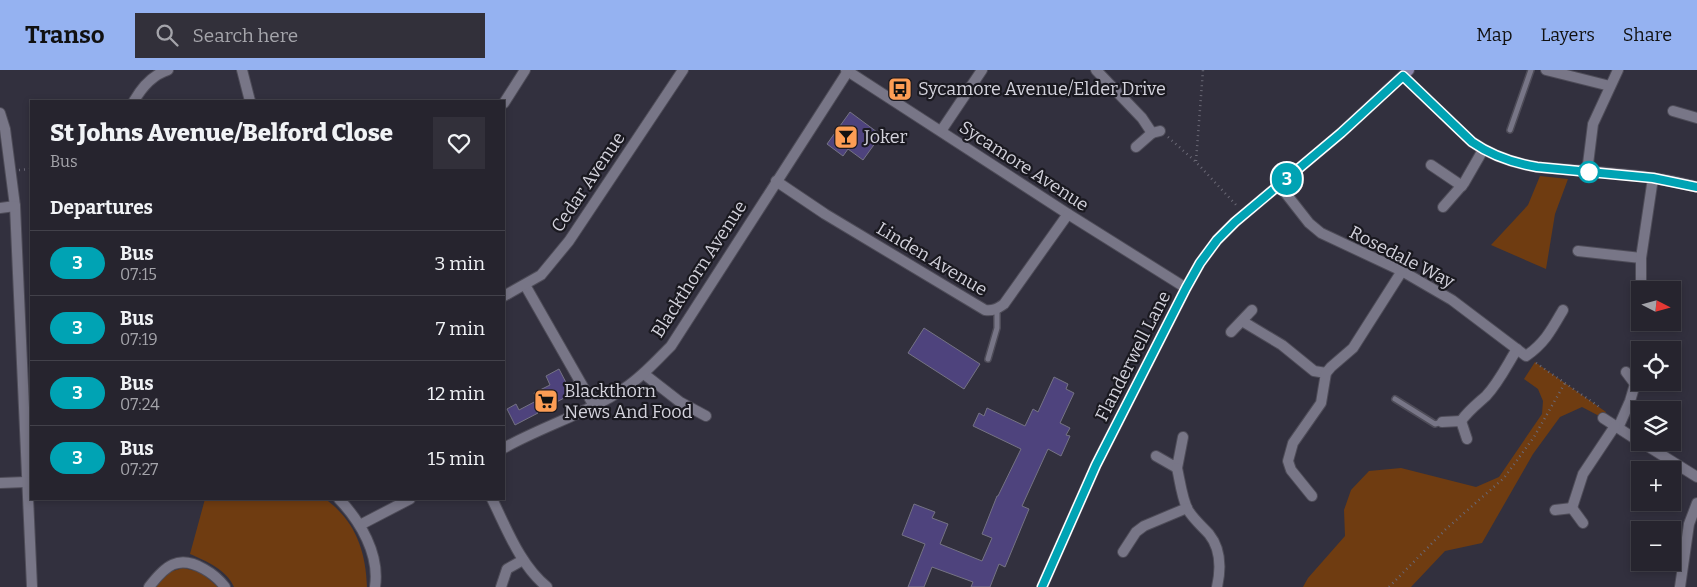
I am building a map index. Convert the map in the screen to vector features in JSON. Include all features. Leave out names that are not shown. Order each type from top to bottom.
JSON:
[{"type":"street","points":[[135,100],[147,83],[156,75],[168,70]]},
{"type":"street","points":[[242,70],[250,100]]},
{"type":"street","points":[[505,101],[525,70]]},
{"type":"street","name":"Cedar Avenue","points":[[505,295],[541,275],[569,240],[683,70]]},
{"type":"street","points":[[941,131],[982,70]]},
{"type":"street","points":[[1096,70],[1156,132],[1136,147]]},
{"type":"street","points":[[1546,70],[1610,86]]},
{"type":"street","points":[[1587,172],[1593,124],[1618,70]]},
{"type":"street","name":"Sycamore Avenue","points":[[847,71],[1186,288]]},
{"type":"street","name":"Blackthorn Avenue","points":[[505,444],[594,406],[626,388],[644,374],[671,346],[847,71]]},
{"type":"street","points":[[1406,73],[1472,142],[1500,158],[1521,165],[1653,178],[1697,187]]},
{"type":"street","name":"Flanderwell Lane","points":[[1042,587],[1096,465],[1200,263],[1217,240],[1244,213],[1280,186],[1406,73]]},
{"type":"street","points":[[1673,111],[1697,118]]},
{"type":"street","points":[[0,113],[5,129],[15,206],[27,398],[26,482],[32,587]]},
{"type":"street","points":[[1443,207],[1462,186],[1483,150]]},
{"type":"street","points":[[1431,165],[1462,186]]},
{"type":"street","points":[[1641,281],[1641,258],[1653,178]]},
{"type":"street","name":"Linden Avenue","points":[[776,182],[825,214],[984,310],[991,311],[1004,304],[1068,214]]},
{"type":"street","name":"Rosedale Way","points":[[1280,186],[1309,223],[1321,233],[1402,271],[1452,300],[1526,356]]},
{"type":"street","points":[[0,208],[15,206]]},
{"type":"street","points":[[1578,251],[1641,258]]},
{"type":"street","points":[[1312,496],[1290,470],[1288,461],[1293,443],[1321,403],[1326,373],[1353,348],[1402,271]]},
{"type":"street","points":[[525,284],[594,406]]},
{"type":"street","points":[[1231,332],[1252,310]]},
{"type":"street","points":[[1526,356],[1540,346],[1563,310]]},
{"type":"street","points":[[1242,321],[1282,345],[1314,372],[1326,373]]},
{"type":"street","points":[[1461,421],[1467,412],[1495,385],[1517,349]]},
{"type":"street","points":[[1626,372],[1631,376]]},
{"type":"street","points":[[644,374],[680,402],[706,416]]},
{"type":"street","points":[[1572,508],[1583,474],[1616,427],[1636,391]]},
{"type":"street","points":[[1603,418],[1631,436]]},
{"type":"street","points":[[1442,422],[1461,421]]},
{"type":"street","points":[[1461,421],[1467,439]]},
{"type":"street","points":[[1183,437],[1177,468],[1187,508],[1194,519],[1210,535],[1217,549],[1220,565],[1217,587]]},
{"type":"street","points":[[1655,451],[1697,478]]},
{"type":"street","points":[[1156,456],[1177,468]]},
{"type":"street","points":[[0,483],[26,482]]},
{"type":"street","points":[[340,500],[360,525],[372,557],[375,587]]},
{"type":"street","points":[[360,525],[408,500]]},
{"type":"street","points":[[493,500],[523,560],[533,574],[548,587]]},
{"type":"street","points":[[1680,587],[1689,524],[1697,503]]},
{"type":"street","points":[[1123,552],[1136,532],[1144,526],[1187,508]]},
{"type":"street","points":[[1555,510],[1572,508]]},
{"type":"street","points":[[1572,508],[1583,523]]},
{"type":"street","points":[[501,587],[507,569],[523,560]]},
{"type":"street","points":[[149,587],[162,570],[172,564],[184,562],[193,563],[208,572],[220,580],[225,587]]},
{"type":"lane","points":[[1510,130],[1531,70]]},
{"type":"lane","points":[[988,359],[996,328],[997,309]]},
{"type":"lane","points":[[1395,399],[1435,424],[1442,422]]},
{"type":"path","points":[[1196,162],[1202,70]]},
{"type":"path","points":[[1156,132],[1171,138],[1244,213]]},
{"type":"path","points":[[1526,356],[1606,412],[1603,418]]},
{"type":"path","points":[[1389,587],[1446,529],[1504,478],[1534,436],[1565,383]]},
{"type":"shaded area","points":[[1540,176],[1568,179],[1555,214],[1546,269],[1491,245],[1528,205]]},
{"type":"shaded area","points":[[1535,362],[1606,412],[1603,418],[1582,407],[1560,417],[1533,454],[1482,543],[1445,551],[1411,587],[1303,587],[1308,578],[1345,536],[1344,510],[1351,490],[1369,471],[1401,468],[1476,487],[1499,477],[1542,414],[1543,401],[1538,389],[1524,379]]},
{"type":"shaded area","points":[[205,500],[326,500],[344,517],[357,537],[364,561],[367,587],[234,587],[221,571],[190,554]]},
{"type":"shaded area","points":[[183,568],[200,572],[218,587],[154,587],[166,573]]},
{"type":"building","points":[[850,112],[881,135],[863,160],[848,149],[843,156],[827,144]]},
{"type":"building","points":[[924,328],[980,364],[964,389],[908,353]]},
{"type":"building","points":[[559,369],[572,394],[515,425],[507,409],[516,404],[519,410],[538,400],[534,393],[550,385],[546,376]]},
{"type":"building","points":[[1054,377],[1068,384],[1066,389],[1074,393],[1060,423],[1070,428],[1066,435],[1070,436],[1061,456],[1048,449],[1022,506],[1029,509],[1005,567],[999,564],[990,587],[971,587],[973,582],[932,567],[924,587],[908,587],[925,544],[902,535],[914,504],[935,512],[932,518],[948,524],[940,544],[982,561],[992,538],[982,534],[997,496],[1021,449],[973,426],[979,413],[984,416],[987,408],[1025,426],[1033,409],[1038,412]]},
{"type":"bus line","name":"3","points":[[1042,587],[1096,465],[1200,263],[1217,240],[1244,213],[1280,186],[1403,76],[1472,142],[1500,158],[1521,165],[1653,178],[1697,187]]},
{"type":"place","name":"Sycamore Avenue/Elder Drive","points":[[900,89]]},
{"type":"place","name":"Joker","points":[[846,137]]},
{"type":"place","name":"Blackthorn News And Food","points":[[546,401]]}]
